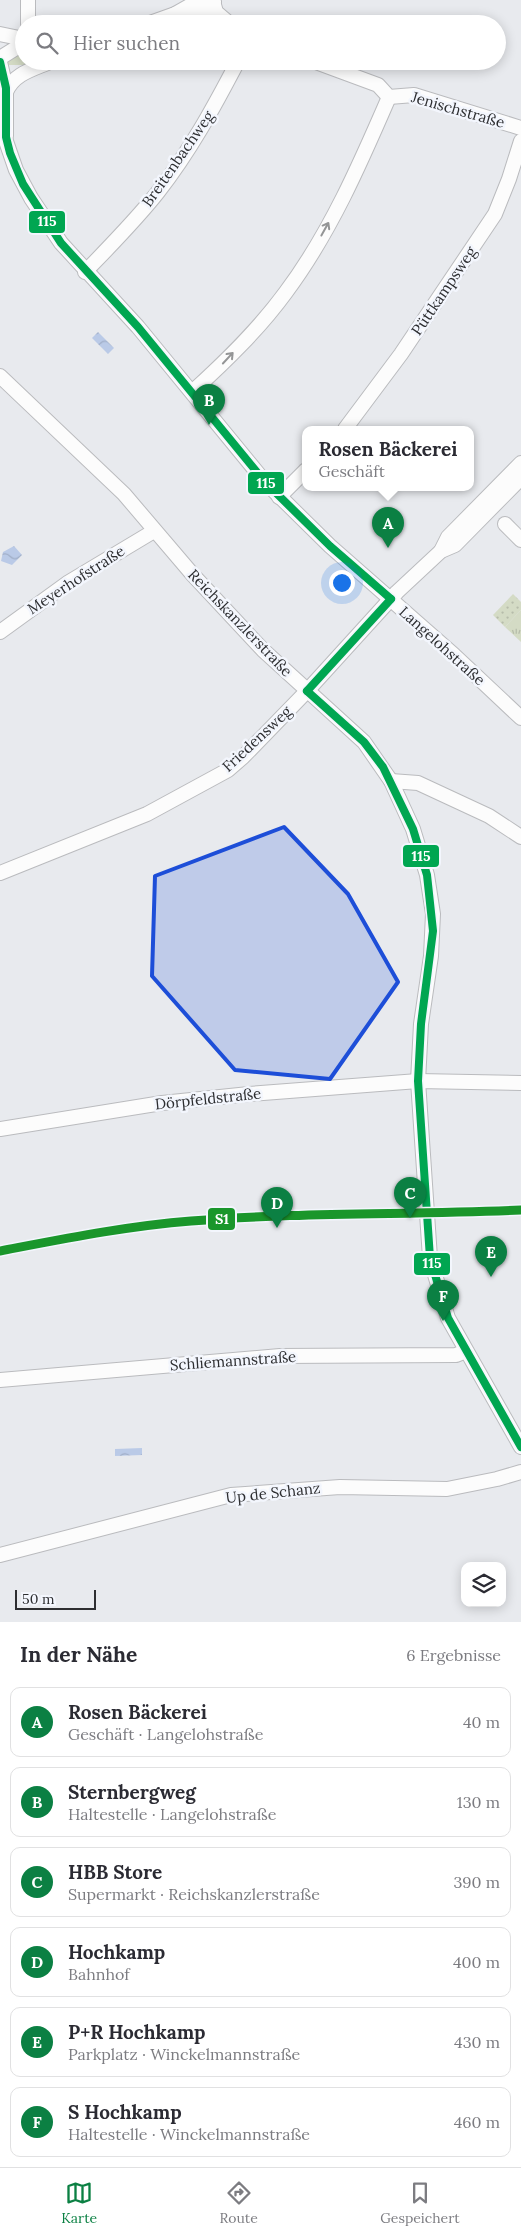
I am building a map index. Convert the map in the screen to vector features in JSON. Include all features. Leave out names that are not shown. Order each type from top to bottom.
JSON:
[{"type":"street","points":[[28,0],[28,15]]},
{"type":"street","points":[[172,15],[192,5],[215,5],[223,15]]},
{"type":"street","points":[[0,34],[15,38]]},
{"type":"street","points":[[0,63],[15,49]]},
{"type":"street","points":[[0,63],[15,68]]},
{"type":"street","name":"Langelohstraße","points":[[0,63],[6,92],[3,131],[16,170],[31,198],[61,242],[85,272],[138,327],[278,497],[521,718]]},
{"type":"street","name":"Breitenbachweg","points":[[85,272],[169,178],[224,91],[234,70]]},
{"type":"street","name":"Jenischstraße","points":[[338,70],[378,85],[390,97],[402,94],[414,95],[521,128]]},
{"type":"street","points":[[6,92],[14,80],[26,71]]},
{"type":"street","points":[[192,392],[256,330],[287,291],[342,201],[390,97]]},
{"type":"street","name":"Püttkampsweg","points":[[347,426],[401,354],[495,214],[521,141]]},
{"type":"street","name":"Reichskanzlerstraße","points":[[0,376],[5,390],[112,482],[221,606],[307,691],[364,742],[392,782],[413,829],[427,875],[433,914],[432,948],[421,1024],[418,1081],[430,1258],[448,1318],[521,1447]]},
{"type":"street","name":"Friedensweg","points":[[441,552],[448,537],[521,463]]},
{"type":"street","points":[[278,497],[302,474]]},
{"type":"street","name":"Friedensweg","points":[[0,873],[147,814],[210,781],[243,757],[307,691],[391,599],[441,552],[455,545],[521,478]]},
{"type":"street","points":[[505,524],[521,540]]},
{"type":"street","name":"Meyerhofstraße","points":[[0,632],[69,582],[154,531]]},
{"type":"street","points":[[392,782],[418,783],[489,816],[521,837]]},
{"type":"street","name":"Dörpfeldstraße","points":[[0,1129],[162,1103],[249,1094],[418,1081],[521,1083]]},
{"type":"street","name":"Schliemannstraße","points":[[0,1380],[280,1356],[456,1355],[466,1351]]},
{"type":"street","name":"Up de Schanz","points":[[0,1554],[231,1495],[340,1487],[447,1489],[521,1472]]},
{"type":"highlighted area","points":[[284,827],[348,894],[398,982],[330,1079],[235,1070],[152,976],[155,876]]},
{"type":"green space","points":[[15,52],[15,65],[7,65],[5,58]]},
{"type":"green space","points":[[513,594],[521,602],[521,610],[505,627],[493,615]]},
{"type":"green space","points":[[521,610],[521,642],[505,627]]},
{"type":"water","points":[[98,332],[114,348],[108,354],[92,338]]},
{"type":"water","points":[[14,546],[22,555],[12,565],[1,561],[3,552]]},
{"type":"water","points":[[142,1448],[142,1455],[115,1456],[115,1449]]},
{"type":"transit line","name":"115","points":[[0,62],[6,88],[6,137],[10,153],[23,184],[61,243],[138,327],[265,482],[330,546],[391,599]]},
{"type":"transit line","name":"115","points":[[307,691],[391,599]]},
{"type":"transit line","name":"115","points":[[307,691],[364,742],[383,767],[413,829],[427,875],[433,931],[421,1024],[418,1081],[430,1258],[448,1318],[521,1447]]},
{"type":"transit line","name":"S1","points":[[0,1251],[119,1230],[191,1221],[274,1216],[521,1210]]},
{"type":"place","name":"Sternbergweg","points":[[209,425]]},
{"type":"place","name":"Rosen Bäckerei","points":[[388,548]]},
{"type":"place","name":"HBB Store","points":[[410,1218]]},
{"type":"place","name":"Hochkamp","points":[[277,1228]]},
{"type":"place","name":"P+R Hochkamp","points":[[491,1277]]},
{"type":"place","name":"S Hochkamp","points":[[443,1321]]}]
